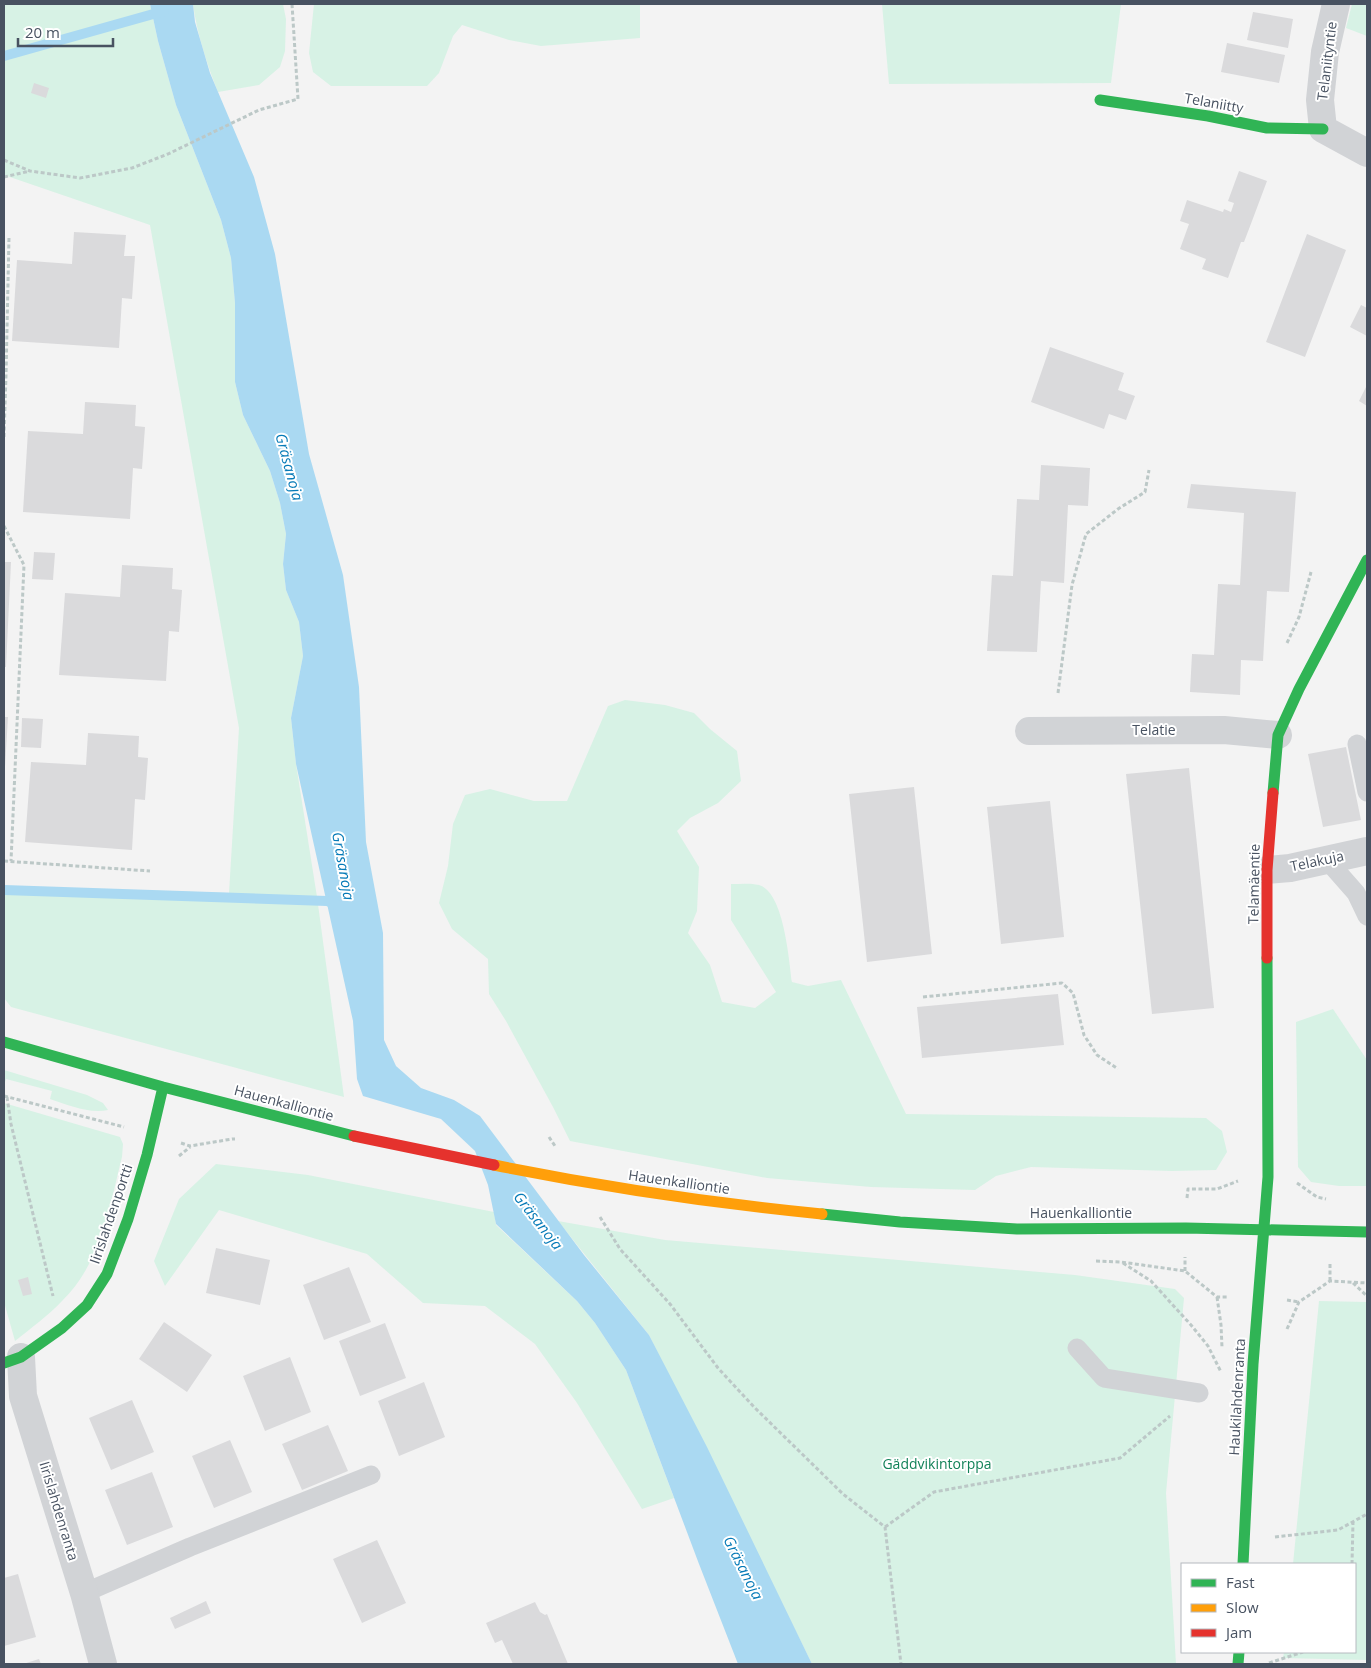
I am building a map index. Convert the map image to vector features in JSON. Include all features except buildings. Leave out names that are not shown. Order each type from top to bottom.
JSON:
[{"type":"street","name":"Telaniityntie","points":[[1323,129],[1320,100],[1325,52],[1336,4]]},
{"type":"street","name":"Telaniitty","points":[[1100,100],[1208,116],[1267,128],[1323,129]]},
{"type":"street","points":[[1323,129],[1367,153]]},
{"type":"street","name":"Telamäentie","points":[[1264,1231],[1268,1171],[1267,870],[1278,735],[1299,689],[1367,560]]},
{"type":"street","name":"Telatie","points":[[1029,731],[1224,730],[1278,735]]},
{"type":"street","name":"Telakuja","points":[[1267,870],[1290,868],[1367,851]]},
{"type":"street","name":"Hauenkalliontie","points":[[4,1042],[163,1087],[345,1134],[622,1189],[754,1207],[900,1222],[1016,1228],[1186,1228],[1367,1232]]},
{"type":"street","name":"Iirislahdenportti","points":[[13,1360],[62,1328],[87,1305],[107,1274],[128,1219],[153,1135],[163,1087]]},
{"type":"street","name":"Haukilahdenranta","points":[[1243,1563],[1254,1364],[1264,1231]]},
{"type":"street","name":"Iirislahdenranta","points":[[13,1360],[84,1593],[102,1664]]},
{"type":"lane","points":[[1358,744],[1367,792]]},
{"type":"lane","points":[[1327,860],[1356,893],[1367,916]]},
{"type":"lane","points":[[1077,1348],[1104,1378],[1199,1392]]},
{"type":"lane","points":[[84,1593],[190,1547],[371,1475]]},
{"type":"path","points":[[4,160],[30,171],[80,178],[132,168],[168,154],[259,110],[298,99],[292,4]]},
{"type":"path","points":[[4,178],[30,171]]},
{"type":"path","points":[[4,437],[7,365],[8,237]]},
{"type":"path","points":[[1058,693],[1072,585],[1086,534],[1118,509],[1145,492],[1149,470]]},
{"type":"path","points":[[4,526],[24,565],[11,862]]},
{"type":"path","points":[[4,861],[150,871]]},
{"type":"path","points":[[923,997],[1062,983],[1073,993],[1084,1035],[1096,1055],[1118,1069]]},
{"type":"path","points":[[62,1328],[51,1290],[5,1096],[190,1146],[232,1138],[242,1141]]},
{"type":"path","points":[[549,1137],[559,1153]]},
{"type":"path","points":[[600,1217],[620,1249],[670,1304],[718,1368],[754,1407],[844,1494],[885,1527],[901,1664]]},
{"type":"path","points":[[1121,1262],[1150,1281],[1192,1325],[1208,1346],[1222,1375],[1222,1365]]},
{"type":"path","points":[[1298,1302],[1330,1281],[1367,1283]]},
{"type":"path","points":[[1353,1282],[1367,1296]]},
{"type":"path","points":[[1217,1296],[1221,1325],[1222,1355]]},
{"type":"path","points":[[885,1527],[934,1492],[1120,1458],[1199,1392]]},
{"type":"path","points":[[1276,1537],[1338,1530],[1367,1514]]},
{"type":"path","points":[[1352,1563],[1353,1522]]},
{"type":"path","points":[[1270,1663],[1300,1653]]},
{"type":"green space","points":[[4,4],[150,4],[176,105],[221,220],[231,258],[235,303],[235,382],[243,415],[270,471],[280,503],[286,534],[283,564],[286,590],[299,622],[303,656],[291,718],[344,1097],[11,1007],[4,998],[4,886],[229,893],[239,728],[150,225],[4,175]]},
{"type":"green space","points":[[193,4],[283,4],[286,19],[285,51],[280,67],[259,85],[218,92],[203,49]]},
{"type":"green space","points":[[314,4],[640,4],[640,38],[541,46],[509,40],[462,25],[453,36],[439,73],[427,86],[331,86],[313,72],[309,53]]},
{"type":"green space","points":[[882,4],[1121,4],[1111,83],[889,84]]},
{"type":"green space","points":[[1352,4],[1367,4],[1367,36],[1346,28]]},
{"type":"green space","points":[[625,700],[665,705],[694,713],[737,751],[741,781],[718,803],[690,818],[677,831],[699,867],[697,911],[688,933],[710,965],[722,1002],[755,1008],[776,992],[731,920],[731,884],[759,885],[767,890],[780,913],[787,943],[792,982],[808,986],[841,980],[906,1114],[1206,1118],[1222,1131],[1227,1152],[1216,1170],[1172,1171],[1031,1167],[996,1176],[975,1190],[871,1187],[767,1178],[570,1141],[506,1021],[489,994],[488,959],[452,929],[439,903],[448,866],[453,824],[465,795],[490,789],[534,801],[567,801],[608,706]]},
{"type":"green space","points":[[1333,1009],[1367,1060],[1367,1186],[1339,1186],[1311,1182],[1298,1167],[1296,1022]]},
{"type":"green space","points":[[4,1070],[87,1095],[103,1103],[108,1110],[93,1111],[71,1106],[50,1099],[52,1091],[6,1079],[4,1085]]},
{"type":"green space","points":[[4,1103],[120,1137],[123,1144],[122,1157],[108,1215],[95,1252],[86,1270],[57,1306],[15,1341],[4,1302]]},
{"type":"green space","points":[[216,1164],[308,1175],[494,1212],[496,1225],[577,1301],[595,1323],[626,1370],[674,1498],[642,1509],[577,1403],[535,1344],[485,1306],[423,1303],[367,1254],[219,1210],[165,1286],[154,1261],[179,1199]]},
{"type":"green space","name":"Gäddvikintorppa","points":[[558,1221],[665,1240],[1075,1275],[1175,1289],[1184,1298],[1166,1493],[1176,1664],[812,1664],[649,1335]]},
{"type":"green space","points":[[1319,1301],[1367,1302],[1367,1660],[1283,1658],[1284,1653],[1356,1653],[1356,1563],[1293,1563]]},
{"type":"water","name":"Gräsanoja","points":[[150,4],[193,4],[195,22],[210,73],[254,177],[275,254],[309,454],[343,575],[359,687],[366,842],[383,933],[384,1040],[396,1066],[421,1088],[454,1100],[480,1116],[584,1255],[649,1335],[707,1447],[812,1664],[738,1664],[626,1370],[595,1323],[577,1301],[496,1224],[488,1185],[475,1151],[441,1119],[363,1096],[357,1079],[353,1021],[296,764],[291,718],[303,656],[299,622],[286,590],[283,564],[286,534],[280,503],[270,471],[243,415],[235,382],[235,303],[231,258],[221,220],[176,105]]},
{"type":"waterway","points":[[4,56],[164,11]]},
{"type":"waterway","name":"Gräsanoja","points":[[4,890],[327,901],[339,906]]},
{"type":"traffic: fast","points":[[1100,100],[1208,116],[1267,128],[1323,129]]},
{"type":"traffic: fast","points":[[1273,793],[1278,735],[1299,689],[1367,560]]},
{"type":"traffic: fast","points":[[1243,1563],[1253,1364],[1268,1177],[1267,958]]},
{"type":"traffic: fast","points":[[4,1042],[163,1087],[354,1136]]},
{"type":"traffic: fast","points":[[4,1363],[21,1357],[62,1328],[87,1305],[107,1274],[128,1219],[147,1155],[163,1087]]},
{"type":"traffic: fast","points":[[822,1214],[900,1222],[1017,1229],[1186,1228],[1367,1232]]},
{"type":"traffic: fast","points":[[1238,1664],[1239,1653]]},
{"type":"traffic: slow","points":[[494,1165],[658,1194],[822,1214]]},
{"type":"traffic: jam","points":[[1267,958],[1267,870],[1273,793]]},
{"type":"traffic: jam","points":[[354,1136],[494,1165]]}]
